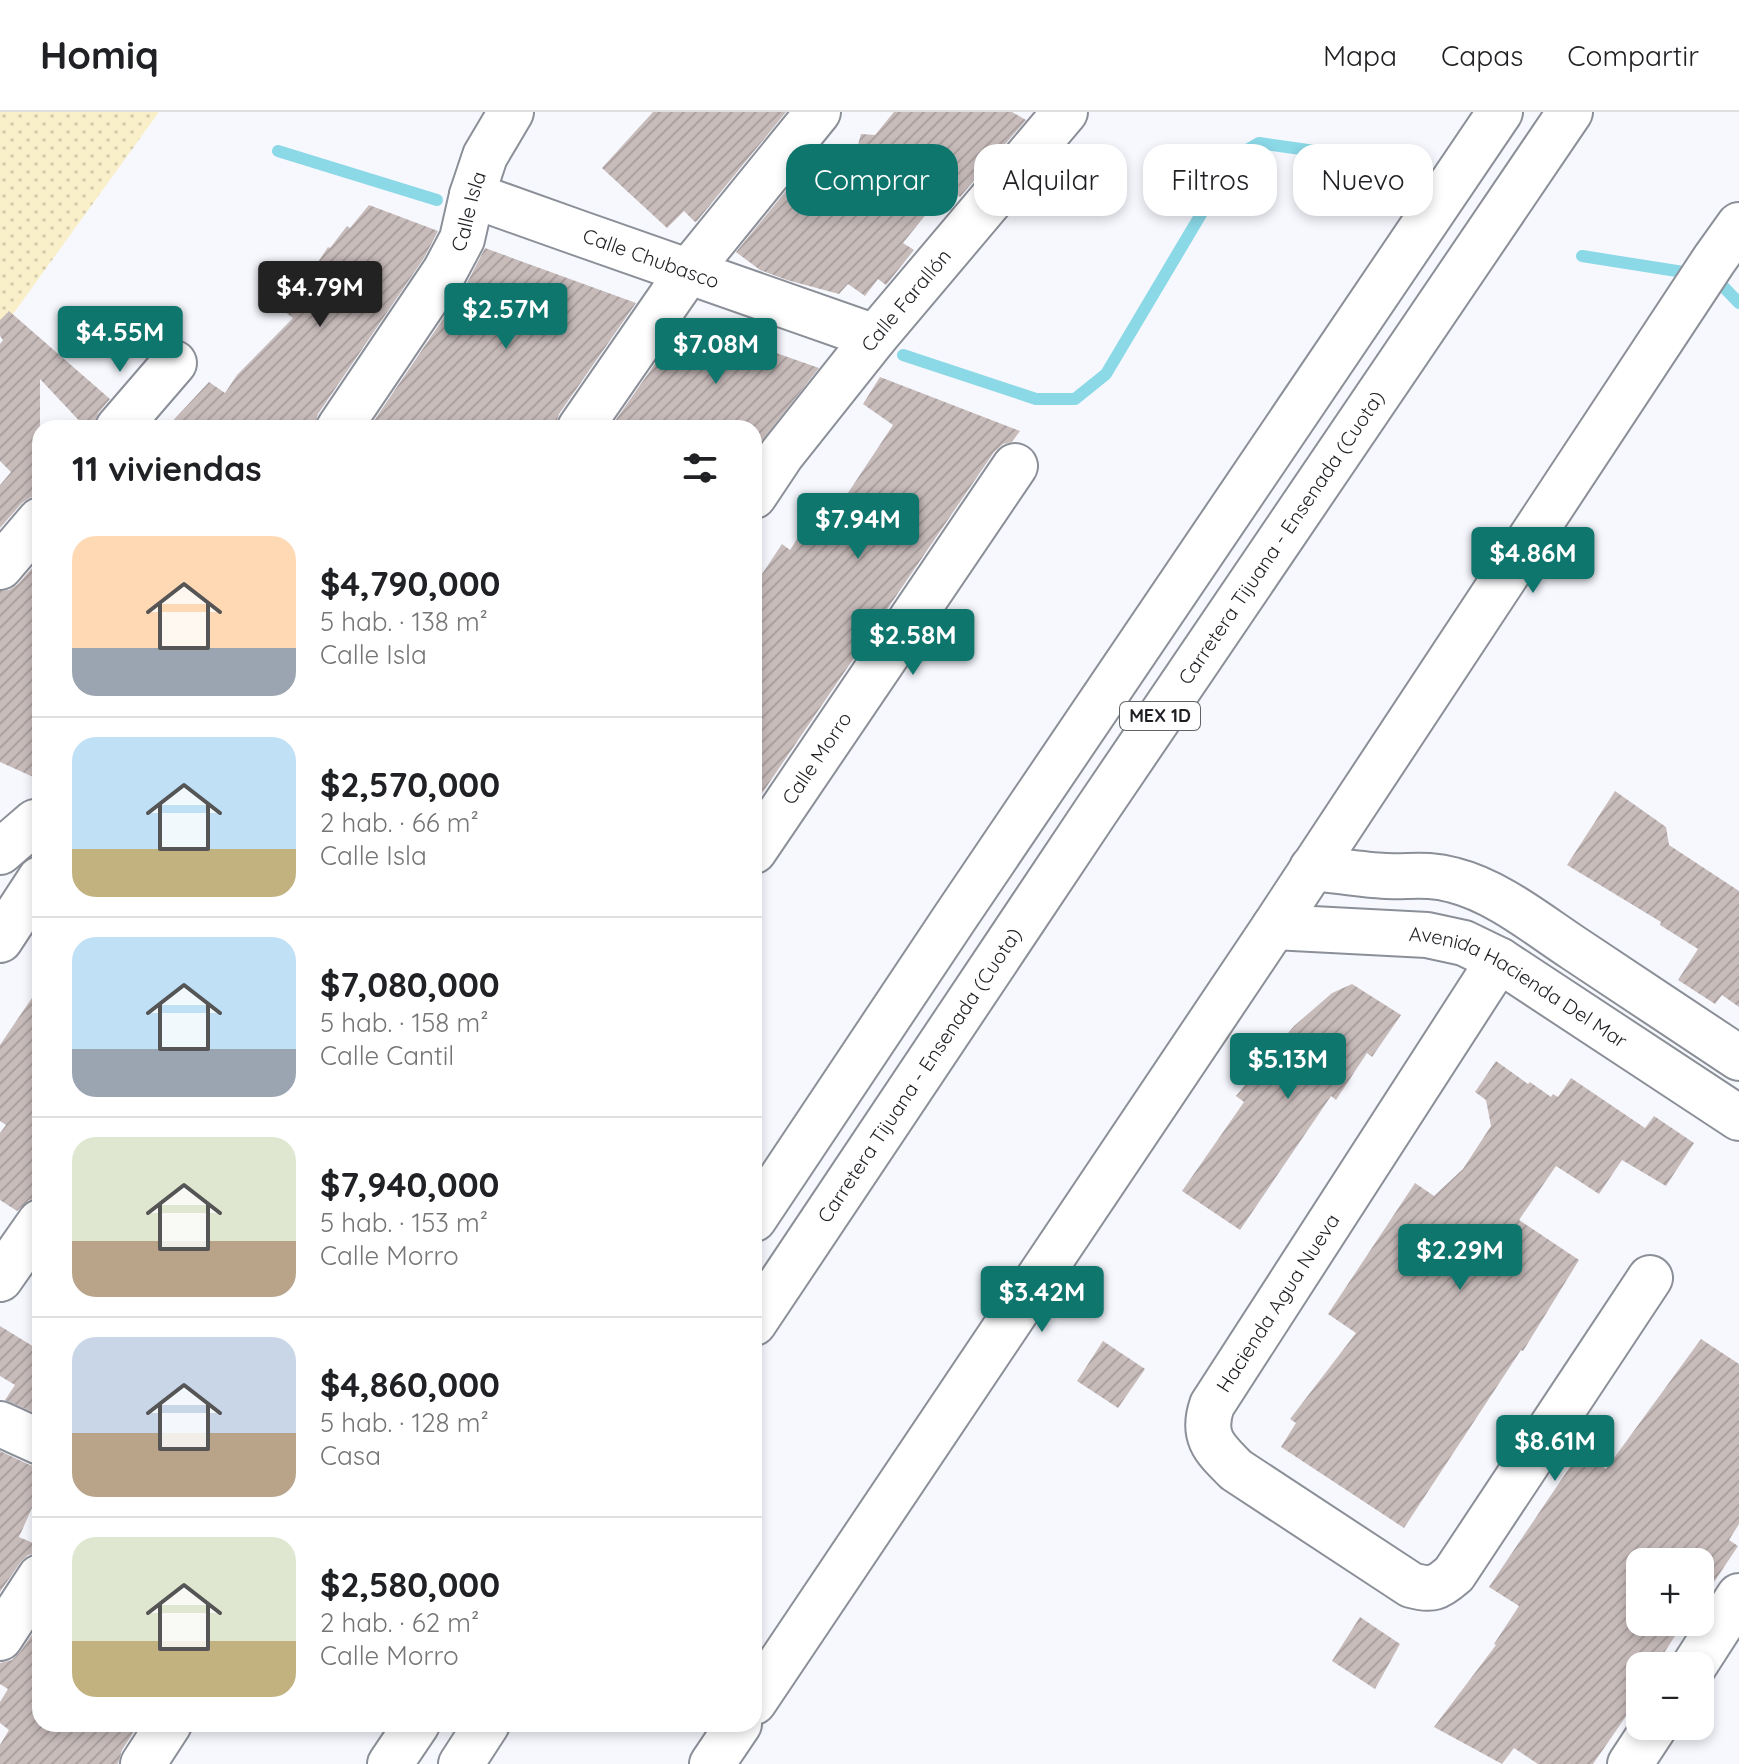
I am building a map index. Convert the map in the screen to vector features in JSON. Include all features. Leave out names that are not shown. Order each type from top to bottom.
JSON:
[{"type":"main road","name":"Calle Isla","points":[[344,420],[445,271],[462,239],[485,156],[511,112]]},
{"type":"main road","points":[[586,420],[688,272],[818,112]]},
{"type":"main road","name":"Calle Farallón","points":[[762,484],[782,454],[875,337],[1065,112]]},
{"type":"main road","name":"MEX 1D","points":[[762,1207],[1500,112]]},
{"type":"main road","name":"Carretera Tijuana - Ensenada (Cuota)","points":[[762,1311],[1104,798],[1570,112]]},
{"type":"main road","name":"Calle Chubasco","points":[[472,195],[875,337]]},
{"type":"main road","points":[[762,1690],[1274,927],[1739,225]]},
{"type":"main road","points":[[125,420],[174,363]]},
{"type":"main road","name":"Calle Morro","points":[[762,839],[1015,466]]},
{"type":"main road","points":[[0,567],[32,529]]},
{"type":"main road","points":[[0,852],[25,818]]},
{"type":"main road","points":[[1312,868],[1386,876],[1435,876],[1476,888],[1542,927],[1739,1058]]},
{"type":"main road","points":[[0,940],[32,891]]},
{"type":"main road","name":"Avenida Hacienda Del Mar","points":[[1274,927],[1427,935],[1464,943],[1499,960],[1739,1118]]},
{"type":"main road","name":"Hacienda Agua Nueva","points":[[1499,960],[1212,1405],[1206,1421],[1209,1435],[1218,1452],[1236,1470],[1411,1585],[1433,1588],[1454,1574],[1650,1278]]},
{"type":"main road","points":[[0,1279],[32,1233]]},
{"type":"main road","points":[[0,1424],[32,1438]]},
{"type":"main road","points":[[0,1638],[32,1589]]},
{"type":"main road","points":[[1703,1652],[1739,1596]]},
{"type":"main road","points":[[143,1764],[164,1732]]},
{"type":"main road","points":[[390,1764],[412,1732]]},
{"type":"main road","points":[[461,1764],[482,1732]]},
{"type":"main road","points":[[712,1764],[734,1732]]},
{"type":"main road","points":[[1630,1764],[1646,1740]]},
{"type":"sand","points":[[0,112],[159,112],[0,332]]},
{"type":"building","points":[[653,112],[786,112],[697,221],[684,211],[667,228],[602,168]]},
{"type":"building","points":[[894,112],[1012,112],[1026,120],[1005,144],[974,144],[974,181],[960,197],[958,144],[858,144],[861,134],[875,135]]},
{"type":"building","points":[[786,191],[786,216],[925,216],[903,243],[914,250],[886,285],[878,279],[865,296],[848,284],[839,294],[787,280],[760,270],[736,252]]},
{"type":"building","points":[[369,205],[438,231],[424,258],[316,420],[173,420],[209,382],[225,393],[237,375],[293,318],[285,312],[328,247],[347,226],[350,228]]},
{"type":"building","points":[[485,248],[636,303],[557,420],[374,420],[466,285]]},
{"type":"building","points":[[9,311],[110,399],[95,420],[78,420],[40,379],[40,420],[32,420],[32,497],[22,503],[0,528],[0,485],[11,472],[0,461],[0,344],[3,340],[0,320]]},
{"type":"building","points":[[685,321],[819,368],[762,441],[762,420],[616,420]]},
{"type":"building","points":[[880,377],[1020,431],[1012,442],[1003,444],[994,452],[762,793],[762,574],[782,544],[790,550],[814,513],[828,523],[893,425],[863,404]]},
{"type":"building","points":[[32,568],[32,776],[0,762],[0,591],[18,584]]},
{"type":"building","points":[[1615,791],[1666,827],[1669,845],[1739,891],[1739,1007],[1722,995],[1715,1004],[1678,980],[1698,949],[1660,925],[1661,922],[1567,865]]},
{"type":"building","points":[[1352,984],[1401,1015],[1372,1057],[1367,1053],[1336,1100],[1331,1096],[1240,1230],[1182,1191],[1244,1102],[1236,1096],[1294,1026],[1332,993]]},
{"type":"building","points":[[32,998],[32,1199],[17,1211],[0,1200],[0,1133],[6,1125],[0,1121],[0,1045]]},
{"type":"building","points":[[1496,1061],[1551,1097],[1553,1094],[1558,1097],[1571,1078],[1645,1128],[1654,1116],[1694,1143],[1666,1186],[1622,1160],[1599,1194],[1556,1166],[1519,1220],[1579,1260],[1523,1351],[1404,1528],[1281,1447],[1296,1423],[1290,1419],[1356,1333],[1328,1314],[1415,1183],[1434,1196],[1463,1169],[1491,1126],[1486,1100],[1475,1092]]},
{"type":"building","points":[[0,1326],[32,1346],[32,1412],[5,1400],[15,1385],[0,1376]]},
{"type":"building","points":[[1701,1339],[1739,1364],[1739,1524],[1729,1540],[1738,1546],[1714,1582],[1714,1548],[1626,1548],[1626,1636],[1675,1636],[1665,1652],[1626,1652],[1626,1716],[1593,1764],[1538,1764],[1514,1748],[1502,1764],[1434,1727],[1496,1645],[1519,1606],[1489,1587],[1580,1452],[1606,1469]]},
{"type":"building","points":[[1103,1341],[1145,1369],[1118,1408],[1077,1381]]},
{"type":"building","points":[[0,1451],[32,1465],[32,1508],[19,1537],[32,1543],[32,1554],[20,1563],[0,1592]]},
{"type":"building","points":[[1360,1617],[1400,1644],[1375,1689],[1332,1661]]},
{"type":"building","points":[[32,1635],[32,1732],[134,1732],[122,1750],[118,1764],[0,1764],[0,1745],[9,1730],[0,1723],[0,1702],[8,1689],[0,1684],[0,1663],[12,1660]]},
{"type":"waterway","points":[[903,355],[1036,399],[1075,399],[1106,374],[1235,157],[1259,143],[1293,148]]},
{"type":"waterway","points":[[278,151],[437,200]]},
{"type":"waterway","points":[[1582,256],[1696,274]]},
{"type":"waterway","points":[[1714,277],[1739,303]]}]
